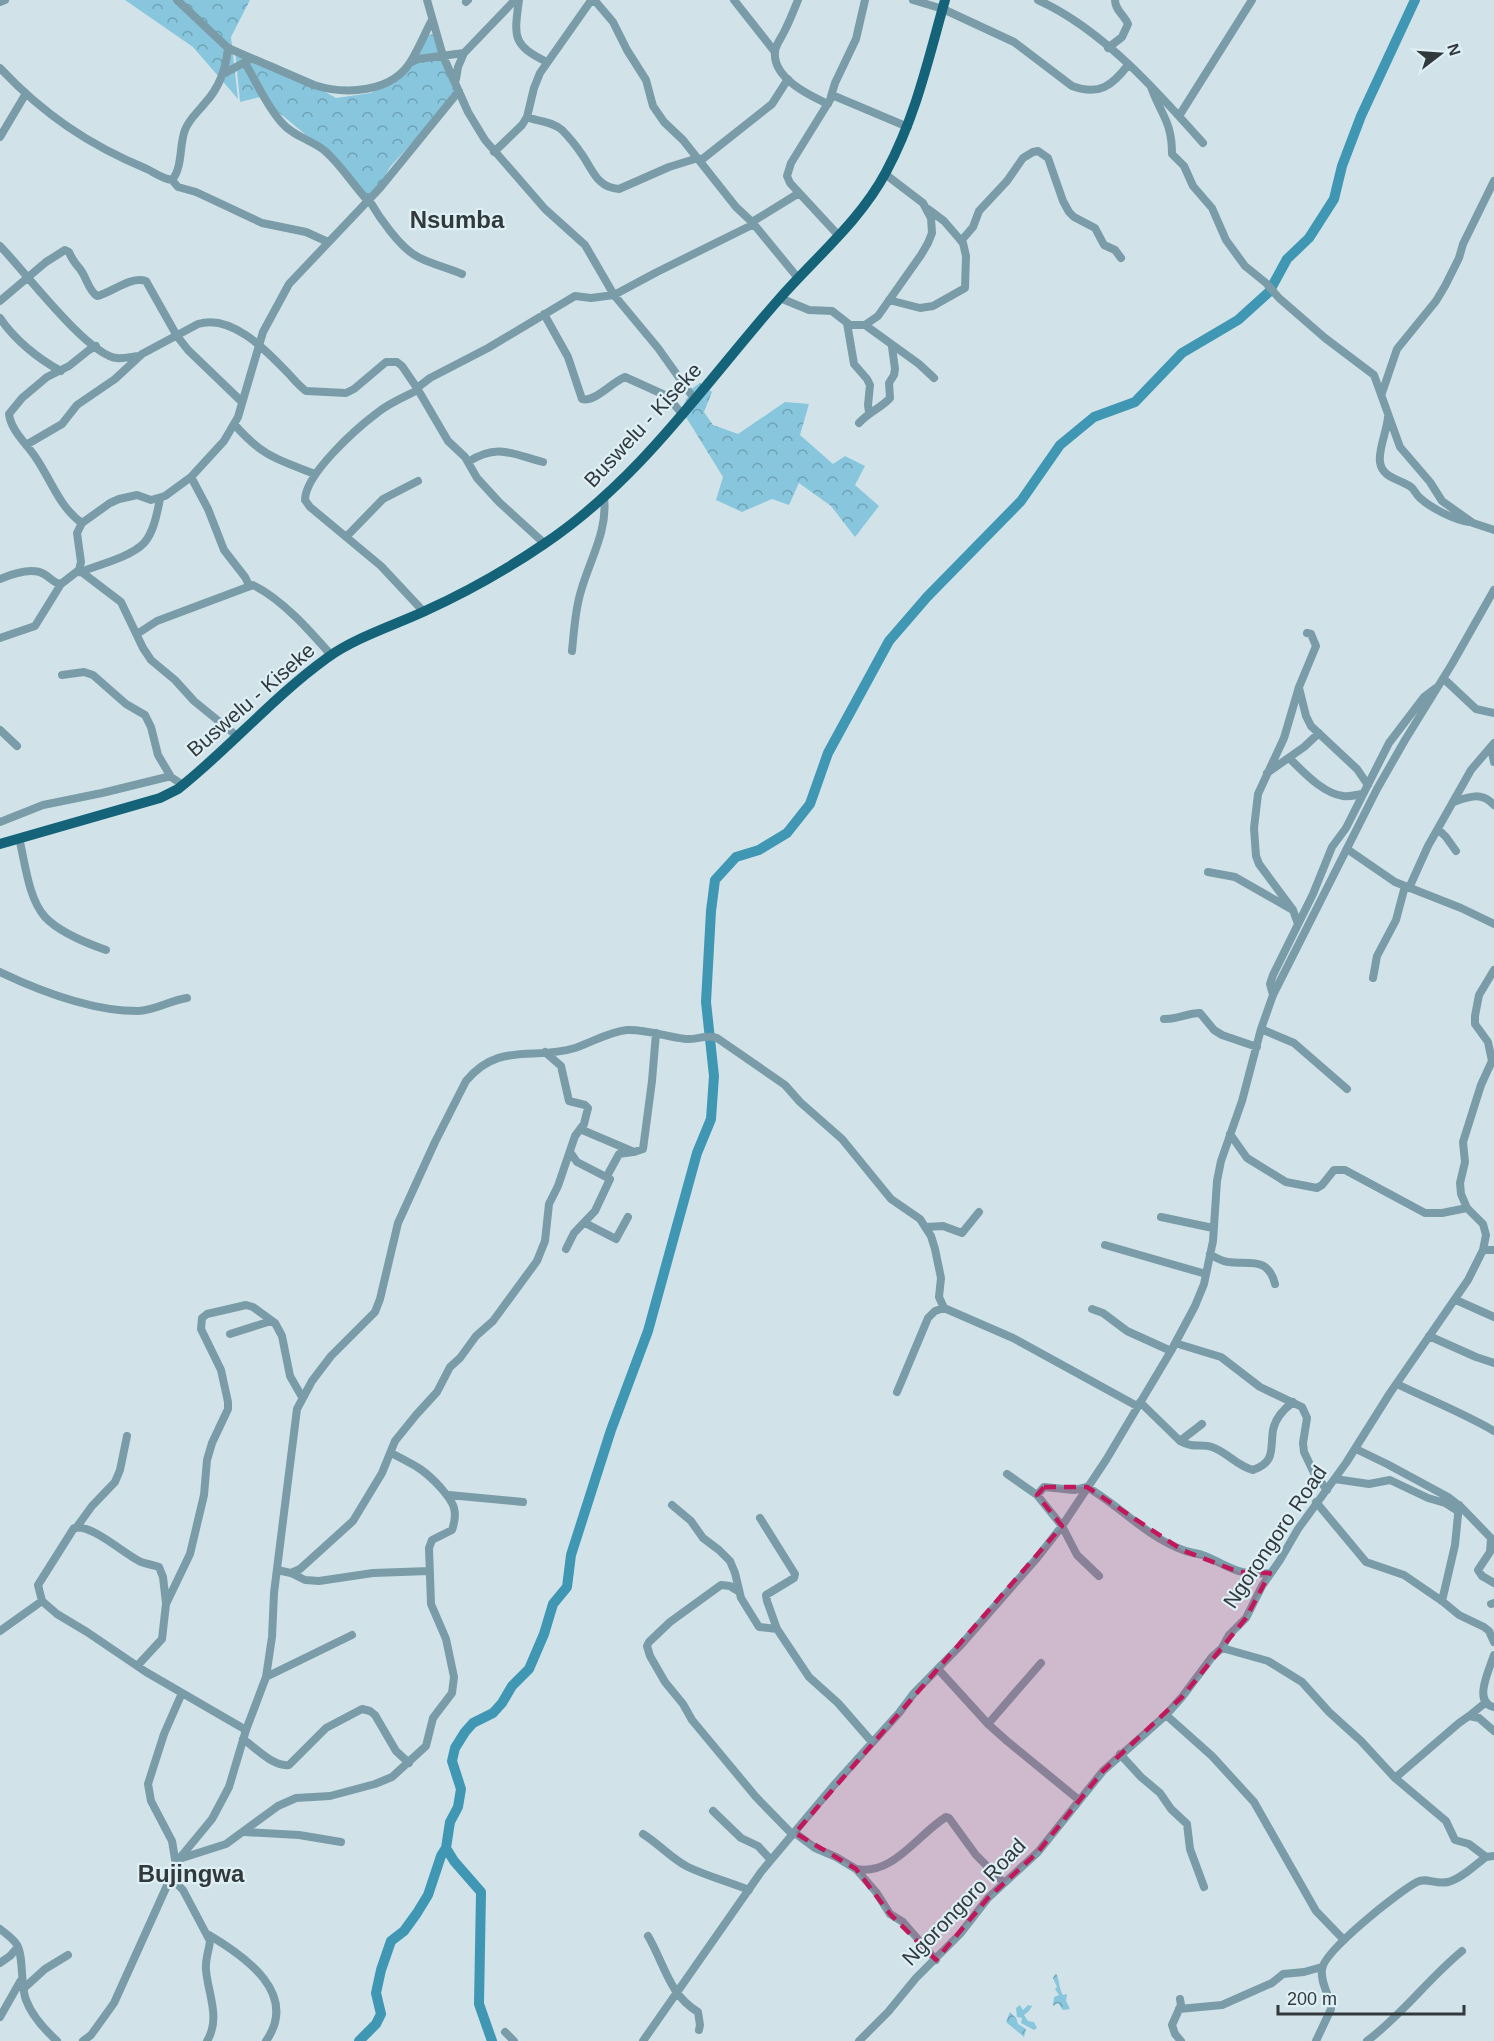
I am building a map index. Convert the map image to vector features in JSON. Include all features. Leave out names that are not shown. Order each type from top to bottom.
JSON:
[{"type":"main road","name":"Buswelu - Kiseke","points":[[0,844],[160,798],[183,785],[301,678],[331,655],[484,582],[545,544],[604,497],[644,459],[780,298],[839,236],[870,197],[885,174],[908,127],[928,69],[944,4]]},
{"type":"street","points":[[0,2],[5,0]]},
{"type":"street","points":[[177,0],[228,48],[248,60],[328,89],[359,91],[372,88],[398,75],[410,63],[433,19]]},
{"type":"street","points":[[427,0],[443,56],[468,112],[494,152],[510,167],[545,209],[585,245],[614,295],[658,348],[695,399]]},
{"type":"street","points":[[455,80],[464,53],[517,0]]},
{"type":"street","points":[[517,0],[517,39],[528,52],[546,62]]},
{"type":"street","points":[[734,0],[775,52],[780,68],[788,80],[812,97],[830,99],[908,127]]},
{"type":"street","points":[[775,52],[798,0]]},
{"type":"street","points":[[839,236],[790,183],[787,171],[830,99],[856,39],[865,0]]},
{"type":"street","points":[[913,0],[944,4],[1014,42],[1072,86],[1080,89],[1099,90],[1113,83],[1128,65]]},
{"type":"street","points":[[1038,0],[1079,24],[1128,65],[1203,143]]},
{"type":"street","points":[[1108,48],[1122,37],[1128,24],[1125,16],[1116,6],[1115,0]]},
{"type":"street","points":[[1179,116],[1252,0]]},
{"type":"street","points":[[494,152],[515,133],[527,117],[534,88],[546,62],[556,52],[590,2],[596,2],[613,22],[646,80],[653,106],[664,122],[683,140],[736,207],[753,223],[798,278]]},
{"type":"street","points":[[172,180],[178,166],[184,132],[216,89],[224,74],[228,48]]},
{"type":"street","points":[[410,63],[418,59],[464,53]]},
{"type":"street","points":[[224,74],[248,60]]},
{"type":"street","points":[[248,60],[261,94],[279,120],[295,135],[319,146],[342,167],[355,187],[410,252],[418,258],[462,274]]},
{"type":"street","points":[[0,68],[25,95],[82,138],[172,180],[178,187],[196,192],[262,223],[306,232],[328,242]]},
{"type":"street","points":[[527,117],[555,125],[583,155],[597,178],[611,188],[619,189],[669,167],[699,159],[772,104],[788,80]]},
{"type":"street","points":[[1151,87],[1155,99],[1168,120],[1174,158],[1184,166],[1193,186],[1212,208],[1226,240],[1245,266],[1325,338],[1374,375],[1400,447],[1431,482],[1442,501],[1473,523]]},
{"type":"street","points":[[79,571],[81,562],[77,533],[82,523],[119,499],[137,495],[152,500],[159,499],[191,477],[224,441],[234,424],[271,315],[289,284],[368,201],[459,91]]},
{"type":"street","points":[[0,137],[25,95]]},
{"type":"street","points":[[961,241],[973,227],[979,211],[1007,181],[1023,158],[1033,152],[1038,152],[1048,158],[1069,212],[1095,228],[1104,245],[1114,250],[1121,258]]},
{"type":"street","points":[[885,174],[944,221],[961,241],[966,256],[966,285],[962,291],[933,306],[920,308],[889,300]]},
{"type":"street","points":[[1382,393],[1397,349],[1436,301],[1445,286],[1494,181]]},
{"type":"street","points":[[424,612],[381,566],[306,503],[305,495],[315,474],[346,440],[378,412],[417,389],[430,378],[488,348],[575,296],[591,298],[614,295],[753,223],[799,193]]},
{"type":"street","points":[[865,326],[872,322],[889,300],[928,243],[932,232],[928,209]]},
{"type":"street","points":[[0,246],[66,322],[96,346],[116,358],[140,356]]},
{"type":"street","points":[[0,301],[52,257],[64,250],[69,252],[93,294],[97,296],[131,281],[138,279],[146,281],[177,336],[188,350],[242,402]]},
{"type":"street","points":[[780,298],[809,310],[832,311],[847,323],[865,326],[919,364],[934,378]]},
{"type":"street","points":[[544,315],[568,357],[582,399],[591,400],[617,380],[626,377],[668,396],[683,415]]},
{"type":"street","points":[[0,318],[15,337],[44,361],[61,371]]},
{"type":"street","points":[[26,445],[62,424],[77,405],[116,379],[140,356],[198,324],[221,322],[241,332],[259,345],[306,391],[346,393],[354,389],[379,367],[392,361],[402,366],[448,441],[468,462],[477,478],[499,502],[545,544]]},
{"type":"street","points":[[847,323],[854,364],[870,385],[869,412]]},
{"type":"street","points":[[82,523],[71,514],[62,501],[35,456],[10,422],[9,414],[34,387],[96,346]]},
{"type":"street","points":[[859,423],[869,412],[890,398],[889,383],[895,369],[892,347]]},
{"type":"street","points":[[1388,410],[1385,436],[1379,455],[1382,469],[1389,476],[1409,486],[1434,508],[1456,520],[1494,530]]},
{"type":"street","points":[[234,424],[248,440],[270,456],[315,474]]},
{"type":"street","points":[[468,462],[480,454],[499,451],[543,462]]},
{"type":"street","points":[[191,477],[208,509],[224,550],[249,585]]},
{"type":"street","points":[[346,537],[383,499],[418,481]]},
{"type":"street","points":[[572,651],[577,604],[587,569],[603,532],[604,497]]},
{"type":"street","points":[[0,638],[35,626],[61,584],[79,571],[109,561],[143,544],[152,528],[159,499]]},
{"type":"street","points":[[79,571],[121,602],[151,660],[175,680],[194,701],[237,736]]},
{"type":"street","points":[[0,579],[22,572],[42,572],[56,584],[61,584]]},
{"type":"street","points":[[137,634],[157,621],[214,601],[249,585],[257,587],[272,597],[331,655]]},
{"type":"street","points":[[643,2041],[771,1860],[914,1693],[960,1646],[1037,1558],[1062,1526],[1106,1460],[1173,1347],[1195,1306],[1206,1274],[1217,1180],[1273,995],[1400,750],[1494,590]]},
{"type":"street","points":[[1298,924],[1293,910],[1258,864],[1254,828],[1258,794],[1284,738],[1299,687],[1316,646],[1311,634],[1307,633]]},
{"type":"street","points":[[62,675],[84,672],[93,675],[126,704],[145,715],[158,754],[171,777],[183,785]]},
{"type":"street","points":[[1443,679],[1476,709],[1494,713]]},
{"type":"street","points":[[1299,687],[1306,716],[1319,733],[1357,769],[1368,785]]},
{"type":"street","points":[[1273,995],[1270,984],[1273,975],[1332,847],[1346,828],[1389,743],[1424,698],[1438,688]]},
{"type":"street","points":[[0,730],[17,746]]},
{"type":"street","points":[[1266,774],[1319,733]]},
{"type":"street","points":[[1493,745],[1494,762]]},
{"type":"street","points":[[1373,978],[1377,956],[1396,920],[1407,887],[1475,765],[1493,745]]},
{"type":"street","points":[[1289,758],[1331,793],[1345,796],[1362,794]]},
{"type":"street","points":[[0,822],[42,805],[171,777]]},
{"type":"street","points":[[1454,802],[1471,795],[1478,795],[1484,796],[1494,805]]},
{"type":"street","points":[[1438,829],[1456,851]]},
{"type":"street","points":[[19,838],[31,888],[44,916],[56,926],[106,950]]},
{"type":"street","points":[[1347,849],[1384,876],[1494,924]]},
{"type":"street","points":[[1208,872],[1235,877],[1303,914]]},
{"type":"street","points":[[1494,970],[1479,995],[1475,1016],[1475,1024],[1488,1042],[1492,1061],[1481,1085],[1464,1138],[1464,1169],[1460,1189],[1467,1208],[1483,1224],[1494,1225]]},
{"type":"street","points":[[0,972],[51,993],[110,1007],[140,1011],[187,998]]},
{"type":"street","points":[[1164,1019],[1185,1014],[1200,1014],[1214,1030],[1222,1035],[1257,1047]]},
{"type":"street","points":[[1261,1029],[1294,1043],[1347,1089]]},
{"type":"street","points":[[83,2041],[91,2035],[114,2003],[177,1862],[212,1819],[229,1787],[266,1677],[297,1409],[312,1381],[332,1356],[375,1312],[398,1223],[430,1152],[466,1082],[476,1069],[487,1062],[502,1056],[545,1053],[573,1048],[606,1034],[625,1030],[688,1039],[710,1035],[739,1052],[785,1085],[857,1155],[891,1199],[914,1214],[926,1227],[932,1236],[935,1249],[941,1278],[939,1298],[944,1308],[1013,1338],[1139,1404],[1188,1446],[1212,1447],[1238,1464],[1253,1470],[1266,1463],[1272,1450],[1276,1422],[1285,1408],[1293,1402]]},
{"type":"street","points":[[566,1249],[574,1233],[595,1211],[609,1180],[607,1176],[619,1154],[643,1149],[656,1033]]},
{"type":"street","points":[[291,1574],[311,1561],[352,1521],[382,1473],[395,1441],[437,1392],[450,1368],[476,1336],[493,1321],[537,1261],[545,1241],[549,1204],[561,1180],[575,1136],[586,1118],[588,1106],[569,1101],[561,1066],[545,1053]]},
{"type":"street","points":[[580,1130],[634,1152]]},
{"type":"street","points":[[1230,1134],[1247,1158],[1286,1182],[1317,1188],[1322,1185],[1330,1173],[1340,1169],[1425,1213],[1442,1213],[1467,1208]]},
{"type":"street","points":[[570,1152],[577,1162],[607,1176]]},
{"type":"street","points":[[926,1227],[943,1226],[962,1233],[979,1212]]},
{"type":"street","points":[[585,1223],[616,1239],[628,1217]]},
{"type":"street","points":[[1161,1218],[1213,1228]]},
{"type":"street","name":"Ngorongoro Road","points":[[859,2041],[960,1934],[988,1898],[1038,1852],[1096,1779],[1120,1754],[1166,1715],[1212,1657],[1222,1648],[1229,1635],[1251,1610],[1256,1595],[1316,1502],[1356,1449],[1434,1327],[1456,1300],[1483,1250],[1486,1235],[1483,1224]]},
{"type":"street","points":[[1105,1245],[1206,1274]]},
{"type":"street","points":[[1483,1250],[1494,1250]]},
{"type":"street","points":[[1210,1254],[1226,1262],[1259,1264],[1271,1273],[1275,1284]]},
{"type":"street","points":[[1456,1300],[1494,1317]]},
{"type":"street","points":[[166,1604],[190,1554],[204,1495],[209,1452],[228,1409],[221,1370],[201,1329],[201,1322],[207,1314],[246,1305],[260,1311],[278,1327],[290,1376],[302,1397]]},
{"type":"street","points":[[897,1392],[928,1318],[935,1311],[944,1308]]},
{"type":"street","points":[[1092,1309],[1103,1313],[1127,1331],[1173,1347],[1221,1357],[1254,1383],[1302,1407],[1307,1418],[1303,1443],[1305,1452],[1314,1473],[1327,1490]]},
{"type":"street","points":[[230,1334],[271,1321]]},
{"type":"street","points":[[1430,1336],[1494,1363]]},
{"type":"street","points":[[1398,1384],[1435,1403],[1468,1416],[1494,1431]]},
{"type":"street","points":[[1180,1441],[1202,1424]]},
{"type":"street","points":[[127,1436],[120,1470],[115,1482],[92,1506],[40,1581],[38,1585],[42,1601],[57,1614],[245,1735],[275,1762],[283,1766],[289,1765],[326,1728],[362,1709],[375,1715],[396,1751],[409,1763]]},
{"type":"street","points":[[1356,1449],[1430,1486],[1491,1538],[1490,1552],[1478,1570],[1482,1576],[1494,1583]]},
{"type":"street","points":[[177,1862],[226,1844],[287,1801],[352,1792],[392,1777],[426,1746],[434,1718],[449,1698],[454,1686],[453,1667],[448,1648],[431,1604],[429,1571],[430,1543],[450,1532],[453,1527],[454,1509],[453,1501],[424,1470],[391,1453]]},
{"type":"street","points":[[1007,1474],[1037,1495],[1062,1526],[1077,1555],[1099,1576]]},
{"type":"street","points":[[1335,1479],[1368,1484],[1390,1480],[1428,1498],[1458,1508]]},
{"type":"street","points":[[1037,1495],[1044,1487],[1074,1491],[1087,1487],[1141,1526],[1182,1550],[1203,1555],[1249,1575],[1270,1574]]},
{"type":"street","points":[[449,1496],[523,1502]]},
{"type":"street","points":[[1316,1502],[1366,1562],[1404,1575],[1459,1615],[1484,1627],[1489,1631],[1494,1642]]},
{"type":"street","points":[[672,1505],[691,1521],[703,1538],[719,1550],[729,1562],[737,1581],[738,1591],[759,1627],[777,1629]]},
{"type":"street","points":[[1442,1601],[1455,1545],[1458,1508]]},
{"type":"street","points":[[760,1518],[795,1574],[794,1578],[766,1595],[766,1601],[777,1629],[809,1677],[838,1703],[872,1742]]},
{"type":"street","points":[[76,1528],[83,1527],[90,1530],[141,1562],[159,1568],[163,1577],[166,1604],[162,1639],[138,1665]]},
{"type":"street","points":[[277,1570],[305,1580],[319,1581],[373,1573],[429,1571]]},
{"type":"street","points":[[738,1591],[725,1584],[721,1585],[670,1622],[649,1642],[647,1646],[650,1656],[692,1720],[756,1797],[794,1834],[815,1848],[856,1869],[876,1892],[890,1914],[903,1922],[936,1960]]},
{"type":"street","points":[[0,1630],[42,1601]]},
{"type":"street","points":[[266,1677],[352,1635]]},
{"type":"street","points":[[1222,1648],[1268,1661],[1302,1682],[1395,1778],[1446,1821],[1455,1840],[1469,1844],[1490,1856],[1452,1881],[1437,1884],[1425,1880],[1419,1881],[1344,1940],[1326,1959],[1322,1967],[1324,1988],[1332,2007],[1316,2041]]},
{"type":"street","points":[[1395,1778],[1459,1723],[1490,1705],[1483,1692],[1494,1655]]},
{"type":"street","points":[[988,1724],[1041,1663]]},
{"type":"street","points":[[938,1669],[988,1724],[1020,1754],[1079,1800]]},
{"type":"street","points":[[177,1862],[172,1841],[151,1801],[148,1784],[164,1734],[182,1693]]},
{"type":"street","points":[[1166,1715],[1212,1756],[1254,1802],[1316,1911],[1344,1940]]},
{"type":"street","points":[[1470,1716],[1479,1718],[1494,1731]]},
{"type":"street","points":[[1120,1754],[1160,1793],[1171,1809],[1187,1824],[1190,1849],[1204,1887]]},
{"type":"street","points":[[713,1811],[741,1838],[758,1846],[771,1860]]},
{"type":"street","points":[[856,1869],[871,1871],[888,1864],[946,1817],[985,1865],[1004,1883]]},
{"type":"street","points":[[244,1832],[341,1842]]},
{"type":"street","points":[[643,1834],[659,1844],[676,1860],[689,1867],[749,1890]]},
{"type":"street","points":[[170,1877],[183,1890],[210,1941],[206,1957],[206,1971],[214,2015],[213,2028],[207,2041]]},
{"type":"street","points":[[0,1929],[18,1947],[26,2001],[36,2018],[57,2041]]},
{"type":"street","points":[[208,1935],[242,1956],[267,1984],[277,2003],[278,2012],[272,2032],[266,2041]]},
{"type":"street","points":[[648,1936],[669,1981],[688,2006],[698,2012],[699,2030]]},
{"type":"street","points":[[0,1963],[18,1947]]},
{"type":"street","points":[[1366,2041],[1403,2009],[1440,1970],[1462,1951]]},
{"type":"street","points":[[0,2017],[22,1985],[68,1954]]},
{"type":"street","points":[[1179,2009],[1222,2005],[1272,1983],[1283,1974],[1322,1967]]},
{"type":"street","points":[[0,1997],[7,2004]]},
{"type":"street","points":[[1180,1999],[1179,2009],[1172,2025],[1181,2041]]},
{"type":"street","points":[[505,2032],[514,2041]]},
{"type":"highlighted area","points":[[1044,1487],[1087,1487],[1182,1550],[1239,1572],[1270,1573],[1246,1618],[1182,1697],[1103,1771],[1038,1852],[988,1898],[936,1960],[890,1914],[856,1869],[795,1833],[1062,1526],[1037,1495]]},
{"type":"green space","points":[[125,0],[250,0],[231,37],[238,99],[193,47]]},
{"type":"green space","points":[[435,34],[459,91],[390,167],[378,189],[366,197],[334,158],[260,97],[240,102],[235,50],[276,64],[336,98],[371,93],[398,75],[427,35]]},
{"type":"green space","points":[[700,383],[712,392],[704,412],[713,425],[738,434],[785,402],[809,404],[800,435],[833,464],[845,456],[865,466],[855,485],[879,506],[855,537],[831,506],[799,483],[789,505],[772,499],[742,512],[716,500],[723,477],[681,409],[693,388]]},
{"type":"green space","points":[[1056,1973],[1063,1995],[1067,1994],[1066,2001],[1070,2009],[1063,2010],[1058,2003],[1053,2006],[1054,1997],[1059,1995],[1053,1978]]},
{"type":"green space","points":[[1020,2005],[1023,2010],[1028,2005],[1032,2006],[1024,2015],[1028,2021],[1034,2022],[1037,2028],[1034,2030],[1021,2023],[1022,2018],[1017,2017],[1016,2008]]},
{"type":"green space","points":[[1010,2012],[1018,2024],[1026,2029],[1024,2037],[1006,2022]]},
{"type":"waterway","points":[[492,2041],[479,2004],[481,1892],[454,1861],[446,1848],[450,1822],[458,1807],[461,1789],[452,1761],[455,1748],[465,1732],[473,1723],[493,1713],[512,1686],[529,1669],[544,1634],[553,1604],[567,1587],[571,1555],[611,1430],[648,1331],[697,1153],[711,1119],[714,1076],[706,1002],[715,880],[736,857],[759,850],[787,833],[810,804],[828,753],[889,641],[927,597],[1021,501],[1060,445],[1094,417],[1135,402],[1182,353],[1238,320],[1269,292],[1287,259],[1309,238],[1334,199],[1342,166],[1361,116],[1415,0]]},
{"type":"waterway","points":[[359,2041],[376,2024],[381,2014],[376,1993],[391,1941],[404,1931],[428,1895],[441,1856],[446,1848]]},
{"type":"district","name":"Nsumba","points":[[457,220]]},
{"type":"district","name":"Bujingwa","points":[[191,1874]]}]
